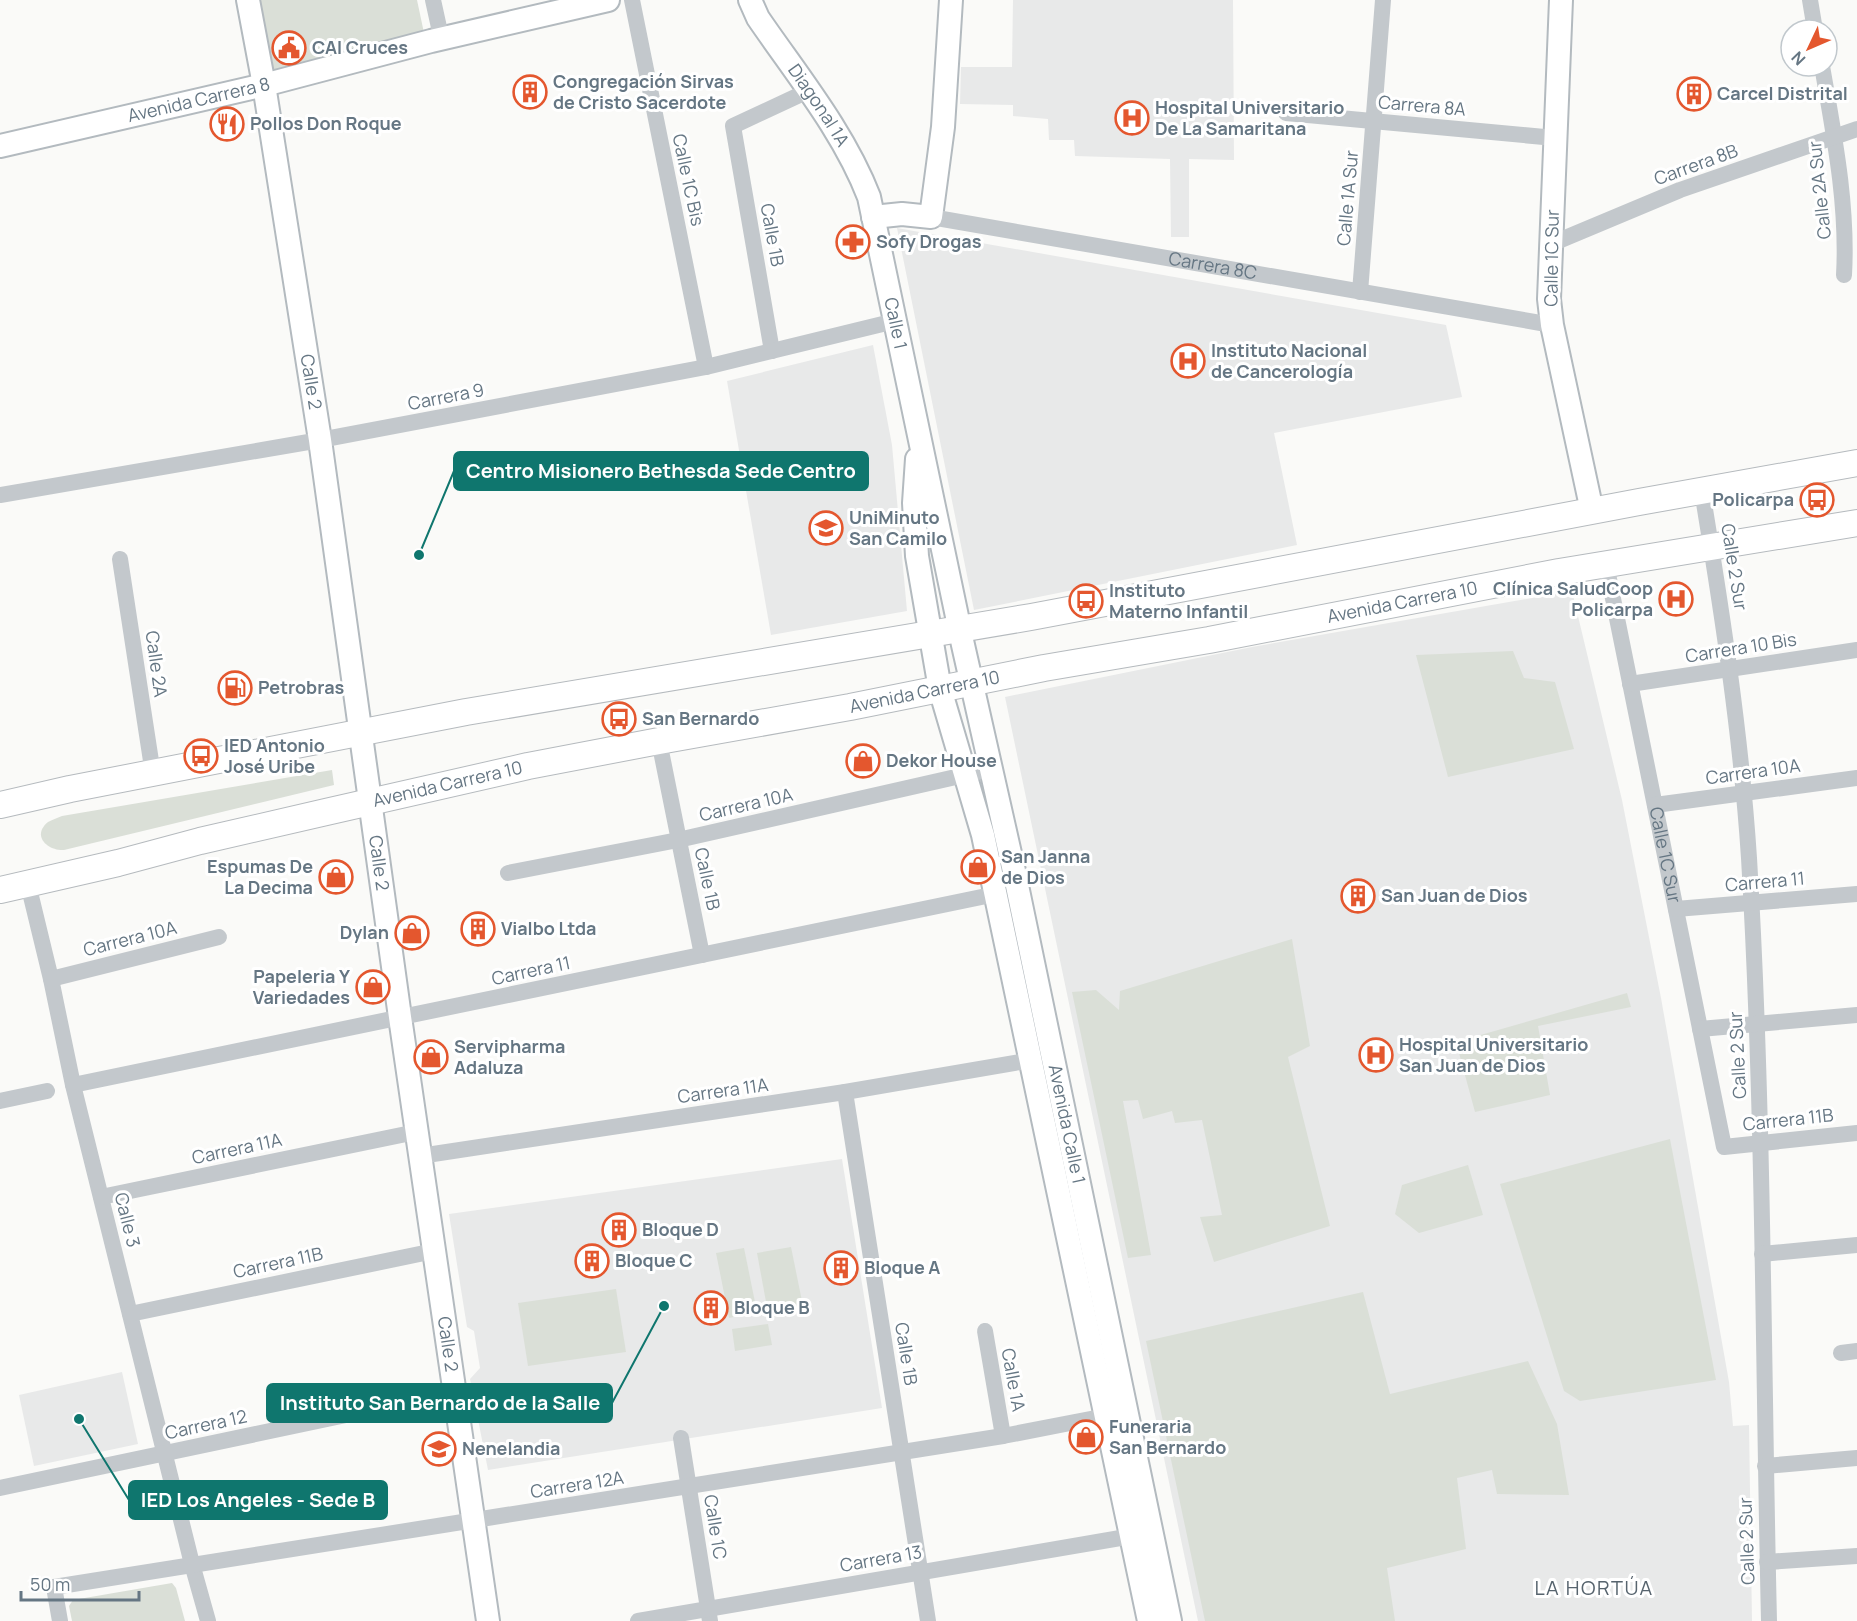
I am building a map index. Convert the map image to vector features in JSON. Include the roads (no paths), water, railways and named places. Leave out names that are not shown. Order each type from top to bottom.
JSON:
[{"type":"main road","points":[[0,805],[466,712],[1042,615],[1857,463]]},
{"type":"main road","name":"Avenida Carrera 10","points":[[0,890],[528,766],[1606,564],[1857,523]]},
{"type":"street","name":"Calle 2","points":[[248,0],[264,85],[321,440],[400,1017],[488,1621]]},
{"type":"street","points":[[433,0],[440,36]]},
{"type":"street","name":"Avenida Carrera 8","points":[[0,146],[264,85],[551,6],[608,0]]},
{"type":"street","name":"Calle 1C Bis","points":[[632,0],[706,367]]},
{"type":"street","name":"Diagonal 1A","points":[[750,0],[758,18],[808,91],[853,163],[869,197],[873,217]]},
{"type":"street","points":[[931,218],[943,127],[951,0]]},
{"type":"street","name":"Calle 1A Sur","points":[[1360,292],[1383,0]]},
{"type":"street","name":"Calle 1C Sur","points":[[1562,0],[1548,299],[1592,511]]},
{"type":"street","points":[[1810,0],[1813,18]]},
{"type":"street","name":"Calle 2A Sur","points":[[1824,78],[1844,206],[1846,244],[1844,275]]},
{"type":"street","name":"Calle 1B","points":[[772,351],[734,126],[808,91]]},
{"type":"street","name":"Carrera 8A","points":[[1286,113],[1555,138]]},
{"type":"street","name":"Carrera 8B","points":[[1551,244],[1680,190],[1857,129]]},
{"type":"street","name":"Carrera 8C","points":[[873,217],[902,214],[931,218],[1552,325]]},
{"type":"street","name":"Calle 1","points":[[873,217],[960,628]]},
{"type":"street","name":"Carrera 9","points":[[0,495],[321,440],[706,367],[895,321]]},
{"type":"street","name":"Calle 1","points":[[918,431],[914,528],[916,556],[930,633]]},
{"type":"street","name":"Calle 2 Sur","points":[[1702,491],[1730,669],[1749,856],[1761,1143],[1769,1621]]},
{"type":"street","name":"Calle 2A","points":[[120,559],[153,774]]},
{"type":"street","name":"Calle 1C Sur","points":[[1606,564],[1724,1147]]},
{"type":"street","name":"Avenida Calle 1","points":[[960,628],[1014,871],[1142,1535],[1149,1621]]},
{"type":"street","name":"Avenida Calle 1","points":[[930,633],[940,689],[983,835],[1106,1416],[1170,1621]]},
{"type":"street","name":"Carrera 10 Bis","points":[[1630,684],[1857,650]]},
{"type":"street","name":"Calle 1B","points":[[659,741],[702,955]]},
{"type":"street","name":"Carrera 10A","points":[[508,873],[678,840],[991,769]]},
{"type":"street","name":"Carrera 10A","points":[[1655,805],[1857,778]]},
{"type":"street","name":"Calle 3","points":[[28,884],[73,1085],[208,1621]]},
{"type":"street","name":"Carrera 11","points":[[73,1085],[996,894]]},
{"type":"street","name":"Carrera 11","points":[[1676,909],[1857,894]]},
{"type":"street","name":"Carrera 10A","points":[[51,979],[219,937]]},
{"type":"street","points":[[1700,1029],[1857,1015]]},
{"type":"street","name":"Carrera 11A","points":[[420,1156],[845,1092],[1032,1060]]},
{"type":"street","points":[[0,1101],[47,1091]]},
{"type":"street","name":"Calle 1B","points":[[845,1092],[928,1621]]},
{"type":"street","name":"Carrera 11A","points":[[101,1197],[417,1132]]},
{"type":"street","name":"Carrera 11B","points":[[1724,1147],[1857,1133]]},
{"type":"street","points":[[1762,1254],[1857,1245]]},
{"type":"street","name":"Carrera 11B","points":[[130,1314],[434,1251]]},
{"type":"street","name":"Calle 1A","points":[[985,1331],[1003,1436]]},
{"type":"street","name":"Carrera 12","points":[[0,1488],[454,1392]]},
{"type":"street","name":"Carrera 12A","points":[[60,1621],[54,1587],[1003,1436],[1106,1416]]},
{"type":"street","name":"Calle 1C","points":[[681,1438],[709,1615]]},
{"type":"street","points":[[1765,1466],[1857,1458]]},
{"type":"street","name":"Carrera 13","points":[[638,1621],[709,1615],[920,1572],[1142,1535]]},
{"type":"street","points":[[1767,1562],[1857,1556]]},
{"type":"place","name":"CAI Cruces","points":[[289,48]]},
{"type":"place","name":"Congregación Sirvas de Cristo Sacerdote","points":[[530,92]]},
{"type":"place","name":"Carcel Distrital","points":[[1694,94]]},
{"type":"place","name":"Hospital Universitario De La Samaritana","points":[[1132,118]]},
{"type":"place","name":"Pollos Don Roque","points":[[227,124]]},
{"type":"place","name":"Sofy Drogas","points":[[853,242]]},
{"type":"place","name":"Instituto Nacional de Cancerología","points":[[1188,361]]},
{"type":"place","name":"Policarpa","points":[[1817,500]]},
{"type":"place","name":"UniMinuto San Camilo","points":[[826,528]]},
{"type":"place","name":"Centro Misionero Bethesda Sede Centro","points":[[419,555]]},
{"type":"place","name":"Clínica SaludCoop Policarpa","points":[[1676,599]]},
{"type":"place","name":"Instituto Materno Infantil","points":[[1086,601]]},
{"type":"place","name":"Petrobras","points":[[235,688]]},
{"type":"place","name":"San Bernardo","points":[[619,719]]},
{"type":"place","name":"IED Antonio José Uribe","points":[[201,756]]},
{"type":"place","name":"Dekor House","points":[[863,761]]},
{"type":"place","name":"San Janna de Dios","points":[[978,867]]},
{"type":"place","name":"Espumas De La Decima","points":[[336,877]]},
{"type":"place","name":"San Juan de Dios","points":[[1358,896]]},
{"type":"place","name":"Vialbo Ltda","points":[[478,929]]},
{"type":"place","name":"Dylan","points":[[412,933]]},
{"type":"place","name":"Papeleria Y Variedades","points":[[373,987]]},
{"type":"place","name":"Hospital Universitario San Juan de Dios","points":[[1376,1055]]},
{"type":"place","name":"Servipharma Adaluza","points":[[431,1057]]},
{"type":"place","name":"Bloque D","points":[[619,1230]]},
{"type":"place","name":"Bloque C","points":[[592,1261]]},
{"type":"place","name":"Bloque A","points":[[841,1268]]},
{"type":"place","name":"Instituto San Bernardo de la Salle","points":[[664,1306]]},
{"type":"place","name":"Bloque B","points":[[711,1308]]},
{"type":"place","name":"IED Los Angeles - Sede B","points":[[79,1419]]},
{"type":"place","name":"Funeraria San Bernardo","points":[[1086,1437]]},
{"type":"place","name":"Nenelandia","points":[[439,1449]]},
{"type":"district","name":"LA HORTÚA","points":[[1594,1588]]}]
